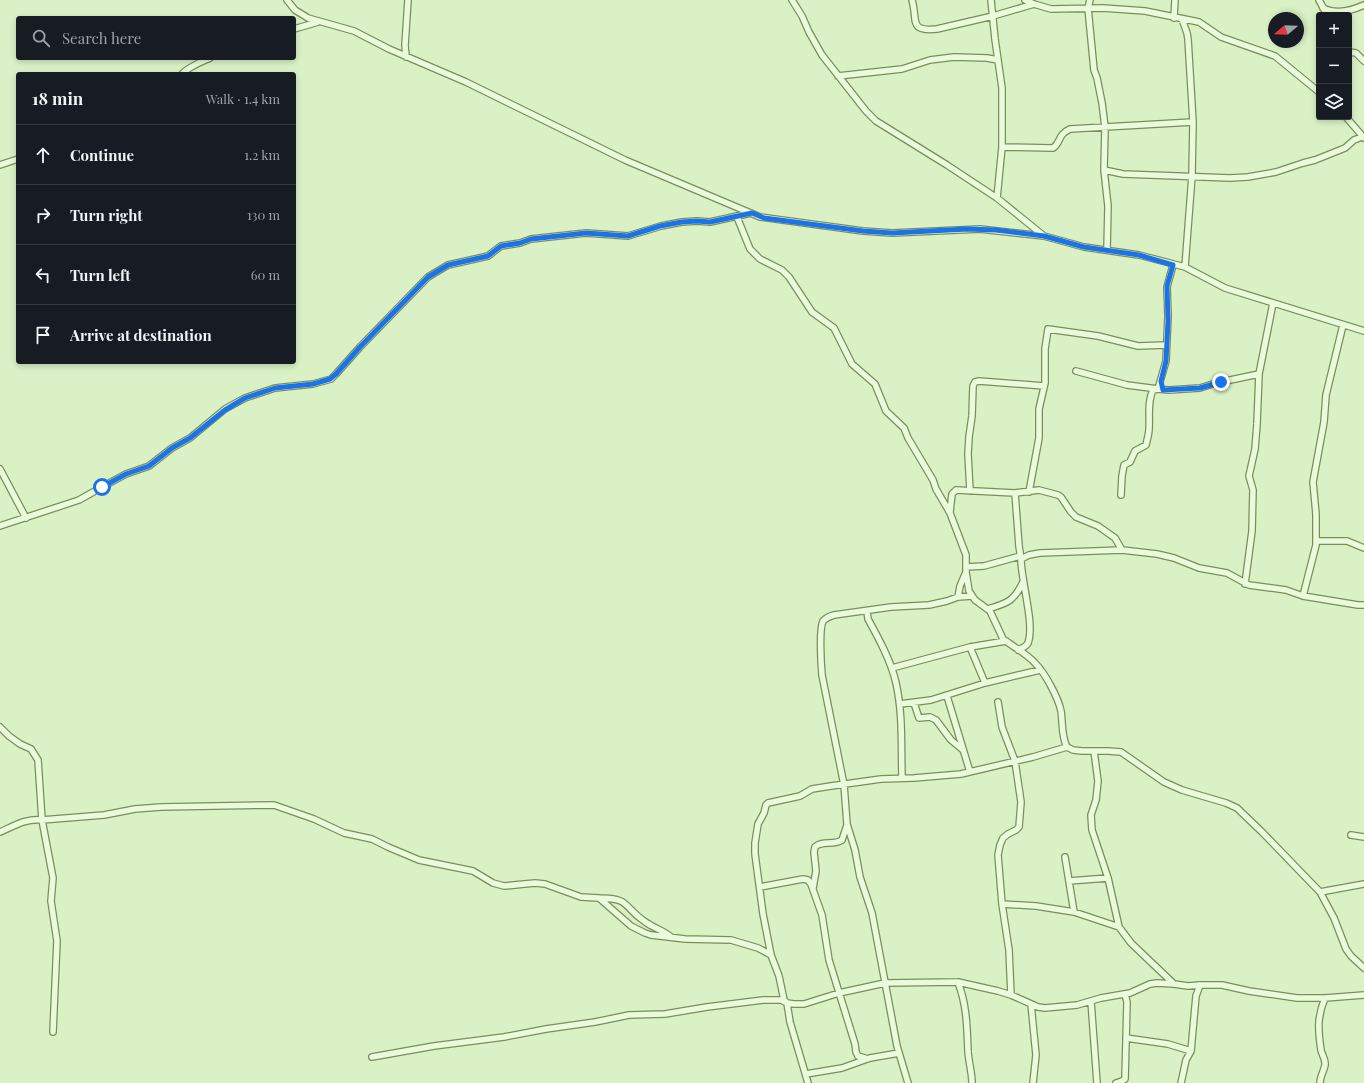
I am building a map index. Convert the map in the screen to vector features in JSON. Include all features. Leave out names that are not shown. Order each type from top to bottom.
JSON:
[{"type":"street","points":[[287,0],[298,13],[308,18],[354,31],[406,57],[466,82],[625,160],[764,218],[863,231],[892,233],[980,229],[1044,236],[1084,247],[1139,255],[1185,267],[1225,288],[1364,331]]},
{"type":"street","points":[[406,57],[405,46],[408,0]]},
{"type":"street","points":[[792,0],[822,55],[866,112],[876,121],[947,165],[996,198],[1044,236]]},
{"type":"street","points":[[912,0],[916,23],[922,30],[937,29],[993,16],[1034,4]]},
{"type":"street","points":[[991,0],[1002,88],[1002,147],[996,198]]},
{"type":"street","points":[[1025,0],[1051,9],[1088,8],[1145,11],[1198,22],[1221,37],[1275,56],[1316,90]]},
{"type":"street","points":[[1090,0],[1088,8],[1094,70],[1102,103],[1105,128],[1104,170],[1108,206],[1107,250]]},
{"type":"street","points":[[1174,18],[1175,0]]},
{"type":"street","points":[[1319,0],[1325,12]]},
{"type":"street","points":[[1352,12],[1364,5]]},
{"type":"street","points":[[1323,8],[1332,12]]},
{"type":"street","points":[[1182,19],[1188,39],[1190,93],[1193,122],[1192,176],[1185,267]]},
{"type":"street","points":[[296,28],[319,22]]},
{"type":"street","points":[[1352,52],[1356,53],[1364,61]]},
{"type":"street","points":[[838,76],[902,69],[930,60],[954,57],[987,58],[998,60]]},
{"type":"street","points":[[184,72],[188,68],[206,60]]},
{"type":"street","points":[[1104,170],[1123,174],[1230,178],[1248,177],[1276,172],[1315,160],[1345,148],[1354,140],[1363,138],[1348,120]]},
{"type":"street","points":[[1002,147],[1052,148],[1057,144],[1061,135],[1070,129],[1105,128],[1148,123],[1193,122]]},
{"type":"street","points":[[0,165],[16,160]]},
{"type":"street","points":[[0,526],[79,500],[126,474],[149,466],[172,448],[190,438],[225,410],[245,398],[275,388],[313,384],[330,379],[428,277],[448,265],[488,256],[501,246],[520,243],[531,239],[586,233],[628,236],[660,226],[682,222],[710,222],[752,213]]},
{"type":"street","points":[[737,217],[750,249],[760,259],[782,270],[790,277],[812,312],[834,328],[852,364],[875,384],[886,411],[904,428],[908,438],[933,480],[936,489],[950,513],[966,555],[967,583],[972,596],[988,609],[994,618],[1004,641],[1036,663],[1057,699],[1061,714],[1064,742],[1067,747],[1073,750],[1121,752],[1164,782],[1182,790],[1226,803],[1237,808],[1320,892],[1334,918],[1348,952],[1364,968]]},
{"type":"street","points":[[1160,389],[1166,361],[1168,321],[1167,286],[1173,265]]},
{"type":"street","points":[[1245,584],[1252,531],[1253,490],[1249,476],[1255,449],[1257,430],[1259,374],[1273,303]]},
{"type":"street","points":[[1303,596],[1316,541],[1314,482],[1324,422],[1328,384],[1344,325]]},
{"type":"street","points":[[1029,492],[1039,438],[1039,408],[1044,386],[1046,349],[1049,329],[1098,336],[1138,346],[1166,345]]},
{"type":"street","points":[[1076,371],[1128,384],[1160,389]]},
{"type":"street","points":[[1121,495],[1124,466],[1130,462],[1135,451],[1146,445],[1149,429],[1149,408],[1153,390],[1200,388],[1259,374]]},
{"type":"street","points":[[970,491],[968,454],[972,416],[973,386],[975,382],[979,381],[1044,386]]},
{"type":"street","points":[[0,469],[26,518]]},
{"type":"street","points":[[950,513],[953,492],[956,490],[1015,493],[1039,490],[1060,496],[1076,518],[1098,526],[1115,538],[1122,550]]},
{"type":"street","points":[[1015,493],[1023,582],[1029,614],[1028,642],[1024,647],[1018,650]]},
{"type":"street","points":[[1316,541],[1347,542],[1364,548]]},
{"type":"street","points":[[966,570],[1021,558],[1028,555],[1049,552],[1122,550],[1157,554],[1174,558],[1199,568],[1227,573],[1245,584],[1286,590],[1303,596],[1364,605]]},
{"type":"street","points":[[958,597],[960,586],[966,570]]},
{"type":"street","points":[[988,609],[1001,606],[1010,601],[1016,596],[1023,582]]},
{"type":"street","points":[[908,1083],[897,1046],[872,913],[860,877],[848,824],[844,785],[822,674],[821,626],[829,617],[891,607],[929,604],[947,601],[958,597],[972,596]]},
{"type":"street","points":[[867,611],[868,619],[892,668],[896,682],[900,704],[902,778]]},
{"type":"street","points":[[892,668],[970,647],[1006,641]]},
{"type":"street","points":[[970,647],[985,683]]},
{"type":"street","points":[[900,704],[931,700],[985,683],[1040,670]]},
{"type":"street","points":[[947,696],[970,772]]},
{"type":"street","points":[[998,702],[1002,727],[1015,761],[1021,802],[1020,824],[1018,829],[1003,838],[998,855],[1002,904],[1009,950],[1011,995]]},
{"type":"street","points":[[914,703],[919,718],[930,717],[936,720],[951,740],[964,750]]},
{"type":"street","points":[[0,728],[8,736],[31,749],[37,757],[42,820],[53,878],[51,901],[57,941],[53,1032]]},
{"type":"street","points":[[808,1083],[790,1022],[787,1003],[784,1000],[779,976],[770,955],[761,902],[754,854],[758,824],[766,805],[771,802],[800,796],[812,789],[869,780],[930,777],[970,772],[1067,747]]},
{"type":"street","points":[[1094,751],[1098,781],[1096,800],[1091,815],[1092,830],[1108,878],[1119,927],[1130,943],[1174,984]]},
{"type":"street","points":[[0,832],[22,821],[104,815],[134,809],[161,807],[274,805],[314,819],[344,833],[372,839],[419,860],[473,871],[493,883],[504,886],[535,883],[545,884],[581,897],[608,898],[622,901],[641,920],[662,930],[671,937]]},
{"type":"street","points":[[813,888],[816,871],[814,852],[815,847],[822,843],[834,843],[842,840],[848,824]]},
{"type":"street","points":[[1351,836],[1364,837]]},
{"type":"street","points":[[1065,857],[1074,912]]},
{"type":"street","points":[[1070,881],[1108,878]]},
{"type":"street","points":[[760,887],[803,879],[808,880],[813,888],[822,915],[826,948],[857,1054],[868,1059]]},
{"type":"street","points":[[1320,892],[1364,884]]},
{"type":"street","points":[[599,898],[637,930],[651,935],[731,940],[758,948],[770,955]]},
{"type":"street","points":[[1002,904],[1036,906],[1074,912],[1119,927]]},
{"type":"street","points":[[958,982],[964,997],[966,1010],[968,1051],[972,1083]]},
{"type":"street","points":[[372,1057],[434,1046],[504,1037],[623,1016],[665,1014],[707,1006],[763,1000],[780,1000],[787,1003],[804,1004],[839,993],[885,983],[958,982],[1011,995],[1038,1007],[1045,1008],[1068,1007],[1130,993],[1150,984],[1174,984],[1188,986],[1222,985],[1249,991],[1297,998],[1363,996]]},
{"type":"street","points":[[1181,1083],[1186,1060],[1191,1051],[1196,996],[1200,985]]},
{"type":"street","points":[[1116,1083],[1125,1078],[1127,1002],[1125,994]]},
{"type":"street","points":[[1320,1083],[1320,1076],[1325,1063],[1320,1041],[1319,1018],[1326,998]]},
{"type":"street","points":[[1091,1001],[1097,1083]]},
{"type":"street","points":[[1031,1004],[1036,1055],[1033,1083]]},
{"type":"street","points":[[1126,1038],[1168,1044],[1191,1051]]},
{"type":"street","points":[[806,1074],[842,1068],[868,1059],[899,1053]]},
{"type":"route","points":[[102,487],[126,474],[149,466],[172,448],[190,438],[225,410],[245,398],[275,388],[313,384],[330,379],[428,277],[448,265],[488,256],[501,246],[520,243],[531,239],[586,233],[628,236],[660,226],[682,222],[710,222],[752,213],[764,218],[863,231],[892,233],[968,229],[996,230],[1044,236],[1084,247],[1139,255],[1173,265],[1166,294],[1168,321],[1166,361],[1161,381],[1163,390],[1195,389],[1221,382]]}]
